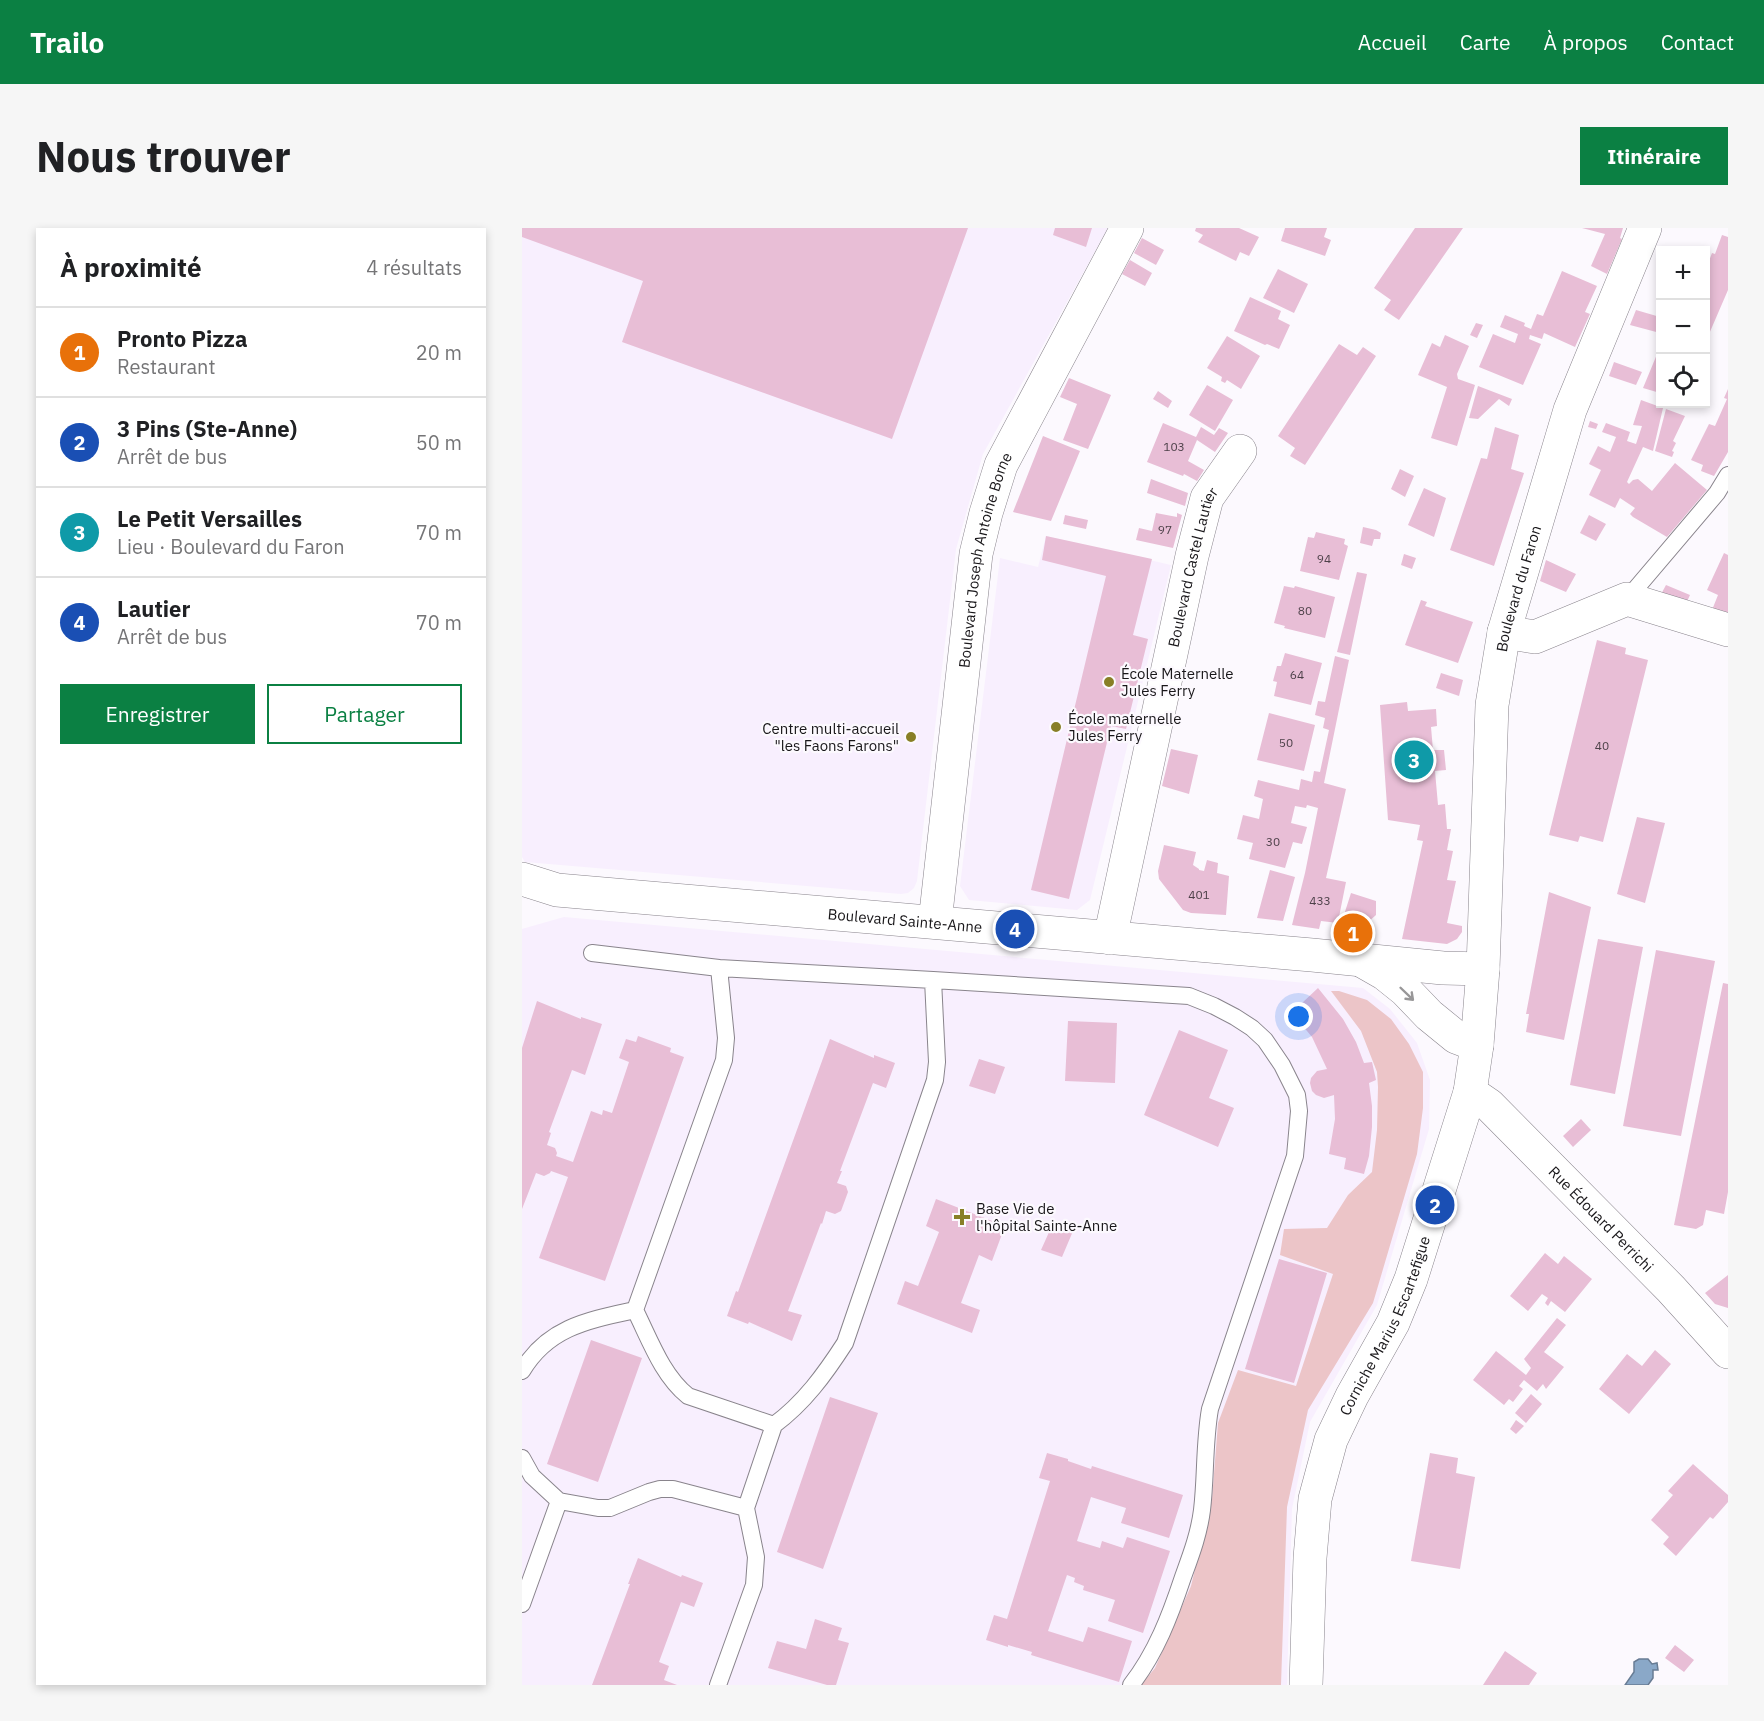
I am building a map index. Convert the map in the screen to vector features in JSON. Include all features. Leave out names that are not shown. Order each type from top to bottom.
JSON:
[{"type":"street","name":"Boulevard Joseph Antoine Borne","points":[[935,922],[975,564],[986,513],[1001,465],[1127,228]]},
{"type":"street","name":"Boulevard du Faron","points":[[1483,969],[1492,705],[1504,632],[1570,410],[1645,228]]},
{"type":"street","name":"Boulevard Castel Lautier","points":[[1110,938],[1192,556],[1207,498],[1240,451]]},
{"type":"street","points":[[1504,632],[1535,637],[1627,599],[1728,630]]},
{"type":"street","name":"Boulevard Sainte-Anne","points":[[522,879],[556,890],[1443,968],[1483,969]]},
{"type":"street","name":"Boulevard Sainte-Anne","points":[[522,897],[556,890]]},
{"type":"street","name":"Boulevard Sainte-Anne","points":[[1360,959],[1385,974],[1405,990],[1429,1015],[1456,1037],[1477,1045]]},
{"type":"street","name":"Corniche Marius Escartefigue","points":[[1306,1685],[1310,1558],[1315,1499],[1331,1440],[1352,1396],[1393,1323],[1411,1279],[1470,1092],[1477,1045],[1483,969]]},
{"type":"street","name":"Rue Édouard Perrichi","points":[[1470,1092],[1489,1105],[1724,1340]]},
{"type":"lane","points":[[1627,599],[1717,493],[1728,475]]},
{"type":"lane","points":[[592,953],[719,968],[1189,996],[1252,1028],[1278,1058],[1297,1095],[1299,1126],[1295,1156],[1210,1409],[1206,1434],[1203,1497],[1197,1537],[1168,1622],[1150,1657],[1131,1685]]},
{"type":"lane","points":[[719,968],[726,1038],[724,1060],[635,1310],[661,1362],[678,1388],[688,1396],[774,1425]]},
{"type":"lane","points":[[718,1685],[754,1586],[756,1557],[746,1508],[774,1425],[791,1413],[804,1399],[832,1364],[845,1343],[935,1080],[937,1062],[933,980]]},
{"type":"lane","points":[[522,1371],[541,1346],[560,1333],[594,1318],[635,1310]]},
{"type":"lane","points":[[522,1458],[532,1476],[559,1501],[610,1508],[649,1492],[673,1489],[746,1508]]},
{"type":"lane","points":[[522,1604],[559,1501]]},
{"type":"shaded area","points":[[522,228],[1108,228],[983,454],[956,549],[917,881],[908,893],[525,862],[522,857]]},
{"type":"shaded area","name":"École maternelle Jules Ferry","points":[[1046,536],[1171,565],[1090,900],[1077,910],[969,900],[960,886],[1000,558],[1038,567]]},
{"type":"shaded area","name":"Base Vie de l'hôpital Sainte-Anne","points":[[564,917],[1363,988],[1390,1009],[1417,1043],[1430,1080],[1429,1129],[1377,1305],[1310,1422],[1292,1509],[1287,1685],[522,1685],[522,929]]},
{"type":"shaded area","points":[[1331,991],[1339,991],[1367,1000],[1391,1019],[1409,1044],[1423,1072],[1423,1108],[1417,1154],[1373,1303],[1308,1410],[1287,1507],[1281,1685],[1141,1685],[1155,1668],[1191,1586],[1212,1499],[1218,1423],[1238,1370],[1296,1386],[1333,1274],[1280,1255],[1284,1229],[1327,1228],[1348,1195],[1372,1172],[1377,1130],[1377,1072],[1361,1031]]},
{"type":"water","points":[[1639,1659],[1648,1659],[1652,1664],[1657,1663],[1658,1670],[1653,1670],[1653,1678],[1648,1685],[1625,1685],[1634,1672],[1634,1662]]},
{"type":"building","points":[[522,228],[968,228],[892,439],[622,342],[643,281],[522,237]]},
{"type":"building","points":[[1055,228],[1092,228],[1086,247],[1053,235]]},
{"type":"building","points":[[1196,228],[1239,228],[1259,237],[1249,256],[1240,252],[1236,261],[1198,242],[1203,235],[1195,231]]},
{"type":"building","points":[[1285,228],[1327,228],[1324,237],[1331,240],[1325,256],[1281,241]]},
{"type":"building","points":[[1415,228],[1463,228],[1399,320],[1384,310],[1391,300],[1374,288]]},
{"type":"building","points":[[1582,228],[1623,228],[1620,238],[1622,239],[1607,274],[1591,266],[1605,234]]},
{"type":"building","points":[[1722,235],[1728,237],[1728,290],[1710,332],[1710,258],[1712,253],[1715,254]]},
{"type":"building","points":[[1142,238],[1164,250],[1156,265],[1134,253]]},
{"type":"building","points":[[1130,260],[1152,273],[1145,286],[1122,274]]},
{"type":"building","points":[[1278,269],[1308,284],[1294,313],[1263,298]]},
{"type":"building","points":[[1562,271],[1597,286],[1585,312],[1590,314],[1575,347],[1544,333],[1542,339],[1530,335],[1529,339],[1541,344],[1523,385],[1479,367],[1493,334],[1515,343],[1518,334],[1500,327],[1505,315],[1525,323],[1524,326],[1531,329],[1537,314],[1543,316]]},
{"type":"building","points":[[1250,297],[1281,311],[1278,319],[1290,325],[1279,349],[1234,331]]},
{"type":"building","points":[[1636,310],[1656,316],[1656,332],[1630,325]]},
{"type":"building","points":[[1476,323],[1483,325],[1477,338],[1470,335]]},
{"type":"building","points":[[1445,335],[1469,346],[1457,374],[1458,379],[1475,385],[1457,446],[1431,438],[1447,387],[1418,375],[1432,343],[1440,347]]},
{"type":"building","points":[[1227,336],[1260,356],[1241,389],[1227,380],[1225,383],[1221,381],[1222,377],[1207,368]]},
{"type":"building","points":[[1339,344],[1357,355],[1363,347],[1376,356],[1305,465],[1290,456],[1295,448],[1278,436]]},
{"type":"building","points":[[1656,357],[1656,392],[1643,388]]},
{"type":"building","points":[[1614,362],[1642,372],[1636,385],[1609,376]]},
{"type":"building","points":[[1069,378],[1111,395],[1088,449],[1063,440],[1077,404],[1060,397]]},
{"type":"building","points":[[1207,385],[1233,400],[1215,431],[1189,415]]},
{"type":"building","points":[[1478,386],[1512,399],[1509,406],[1499,399],[1478,419],[1469,418]]},
{"type":"building","points":[[1728,389],[1728,452],[1714,476],[1701,471],[1703,465],[1691,460],[1709,424],[1715,426],[1727,399],[1724,398]]},
{"type":"building","points":[[1158,391],[1172,401],[1168,408],[1153,399]]},
{"type":"building","points":[[1641,400],[1656,405],[1656,408],[1663,408],[1653,451],[1643,447],[1627,482],[1629,484],[1638,479],[1652,491],[1675,463],[1707,490],[1667,537],[1633,517],[1630,514],[1635,508],[1620,498],[1615,508],[1589,495],[1601,470],[1589,464],[1598,446],[1610,452],[1616,437],[1602,432],[1606,423],[1630,432],[1627,441],[1636,444],[1642,426],[1633,425]]},
{"type":"building","points":[[1666,409],[1685,416],[1673,441],[1676,443],[1672,457],[1655,451]]},
{"type":"building","points":[[1590,421],[1598,424],[1596,429],[1588,427]]},
{"type":"building","points":[[1163,423],[1196,437],[1201,427],[1214,435],[1219,428],[1228,433],[1215,452],[1197,440],[1188,461],[1204,470],[1197,481],[1184,474],[1183,476],[1147,462]]},
{"type":"building","points":[[1495,427],[1519,435],[1511,469],[1524,473],[1494,566],[1450,550],[1481,458],[1487,459]]},
{"type":"building","points":[[1043,436],[1080,451],[1051,521],[1013,512]]},
{"type":"building","points":[[1400,469],[1414,476],[1405,497],[1391,489]]},
{"type":"building","points":[[1151,479],[1188,493],[1185,506],[1147,493]]},
{"type":"building","points":[[1424,488],[1446,498],[1434,537],[1408,525]]},
{"type":"building","points":[[1156,513],[1177,517],[1177,513],[1182,515],[1173,548],[1136,540],[1139,528],[1152,531]]},
{"type":"building","points":[[1065,515],[1088,520],[1086,529],[1063,524]]},
{"type":"building","points":[[1589,515],[1606,524],[1596,541],[1580,533]]},
{"type":"building","points":[[1363,527],[1381,533],[1380,539],[1374,539],[1372,546],[1360,543]]},
{"type":"building","points":[[1316,532],[1345,539],[1344,544],[1348,546],[1339,580],[1300,571],[1308,537],[1314,538]]},
{"type":"building","name":"École Maternelle Jules Ferry","points":[[1046,536],[1152,559],[1133,635],[1148,639],[1126,729],[1111,726],[1069,899],[1031,890],[1106,576],[1042,560]]},
{"type":"building","points":[[1724,553],[1728,555],[1728,617],[1712,610],[1718,595],[1707,590]]},
{"type":"building","points":[[1404,554],[1416,558],[1412,569],[1401,565]]},
{"type":"building","points":[[1546,560],[1576,574],[1566,592],[1540,581]]},
{"type":"building","points":[[1357,572],[1367,574],[1350,655],[1337,652]]},
{"type":"building","points":[[1666,585],[1690,595],[1684,608],[1659,598]]},
{"type":"building","points":[[1284,586],[1294,588],[1295,586],[1335,597],[1325,638],[1284,628],[1285,626],[1274,623]]},
{"type":"building","points":[[1421,600],[1427,602],[1425,606],[1473,622],[1458,663],[1405,645]]},
{"type":"building","points":[[1597,640],[1626,648],[1625,654],[1648,660],[1603,842],[1580,836],[1578,842],[1549,835]]},
{"type":"building","points":[[1285,653],[1322,663],[1311,705],[1274,696],[1277,682],[1273,681],[1277,666],[1281,666]]},
{"type":"building","points":[[1335,656],[1349,660],[1324,783],[1346,789],[1326,878],[1346,882],[1339,917],[1343,918],[1351,893],[1376,901],[1376,915],[1367,923],[1363,936],[1338,933],[1341,924],[1338,923],[1321,921],[1319,929],[1292,925],[1318,808],[1307,805],[1306,808],[1295,806],[1291,823],[1307,827],[1302,844],[1293,842],[1285,868],[1249,859],[1253,843],[1237,839],[1243,815],[1259,819],[1263,799],[1254,796],[1258,780],[1299,790],[1301,779],[1312,782],[1314,771],[1320,772],[1329,730],[1323,728],[1325,718],[1315,715],[1318,701],[1325,702]]},
{"type":"building","points":[[1441,673],[1463,680],[1459,696],[1436,688]]},
{"type":"building","points":[[1407,702],[1408,711],[1436,709],[1437,726],[1431,727],[1433,750],[1444,750],[1446,770],[1435,771],[1438,805],[1445,804],[1447,829],[1451,829],[1447,850],[1453,851],[1447,880],[1456,881],[1447,923],[1462,926],[1462,932],[1457,939],[1447,944],[1402,939],[1423,841],[1417,840],[1420,825],[1388,820],[1380,705]]},
{"type":"building","points":[[1269,713],[1315,725],[1304,771],[1257,760]]},
{"type":"building","points":[[1171,749],[1198,755],[1189,794],[1162,786]]},
{"type":"building","points":[[1637,817],[1665,823],[1645,903],[1617,894]]},
{"type":"building","points":[[1164,845],[1196,852],[1193,865],[1199,870],[1204,871],[1207,860],[1218,863],[1217,873],[1229,876],[1226,915],[1191,913],[1183,910],[1159,879],[1158,871]]},
{"type":"building","points":[[1270,870],[1295,877],[1283,921],[1257,918]]},
{"type":"building","points":[[1549,892],[1591,907],[1564,1040],[1526,1032],[1529,1014],[1526,1014]]},
{"type":"building","points":[[1598,939],[1643,947],[1615,1094],[1570,1085]]},
{"type":"building","points":[[1656,950],[1715,961],[1681,1136],[1623,1126]]},
{"type":"building","points":[[1723,983],[1728,984],[1728,1192],[1724,1214],[1706,1210],[1703,1225],[1696,1229],[1674,1225]]},
{"type":"building","points":[[1318,988],[1343,1019],[1356,1042],[1364,1063],[1372,1062],[1376,1080],[1369,1083],[1372,1127],[1369,1156],[1364,1174],[1344,1169],[1346,1158],[1329,1154],[1335,1119],[1334,1095],[1324,1098],[1316,1095],[1310,1083],[1317,1071],[1327,1069],[1312,1037],[1297,1019],[1307,1010],[1302,1003]]},
{"type":"building","points":[[537,1001],[581,1019],[581,1017],[602,1024],[585,1075],[572,1070],[549,1132],[551,1133],[547,1145],[555,1148],[556,1156],[573,1162],[591,1111],[602,1115],[603,1110],[612,1113],[629,1062],[619,1058],[626,1039],[636,1042],[638,1036],[671,1048],[670,1052],[684,1057],[605,1281],[539,1258],[568,1177],[551,1171],[544,1176],[536,1173],[522,1209],[522,1048]]},
{"type":"building","points":[[1068,1021],[1117,1023],[1115,1083],[1065,1081]]},
{"type":"building","points":[[1179,1030],[1228,1050],[1209,1098],[1234,1108],[1218,1147],[1144,1115]]},
{"type":"building","points":[[830,1039],[874,1058],[874,1055],[895,1063],[886,1088],[873,1083],[837,1183],[846,1186],[848,1192],[841,1211],[835,1214],[826,1211],[788,1311],[802,1315],[792,1341],[749,1322],[748,1324],[727,1316],[736,1291],[738,1292]]},
{"type":"building","points":[[979,1059],[1005,1067],[995,1094],[969,1086]]},
{"type":"building","points":[[1581,1119],[1591,1130],[1573,1147],[1563,1136]]},
{"type":"building","points":[[936,1199],[1005,1226],[992,1261],[979,1255],[961,1303],[980,1310],[972,1333],[897,1304],[905,1281],[918,1286],[939,1232],[926,1226]]},
{"type":"building","points":[[1069,1221],[1076,1224],[1062,1257],[1041,1250],[1053,1225],[1066,1230]]},
{"type":"building","points":[[1545,1253],[1558,1264],[1564,1256],[1592,1279],[1565,1312],[1551,1301],[1548,1306],[1545,1303],[1548,1298],[1542,1294],[1528,1311],[1510,1296]]},
{"type":"building","points":[[1279,1259],[1327,1273],[1294,1383],[1245,1369]]},
{"type":"building","points":[[1728,1275],[1728,1308],[1715,1304],[1705,1293]]},
{"type":"building","points":[[1557,1318],[1566,1325],[1544,1352],[1564,1367],[1546,1389],[1543,1384],[1537,1391],[1524,1380],[1519,1386],[1523,1389],[1513,1402],[1509,1399],[1504,1405],[1473,1380],[1496,1351],[1526,1375],[1531,1368],[1524,1359]]},
{"type":"building","points":[[591,1340],[642,1358],[598,1482],[547,1464]]},
{"type":"building","points":[[1655,1350],[1671,1364],[1629,1414],[1599,1389],[1627,1354],[1642,1366]]},
{"type":"building","points":[[1531,1394],[1542,1404],[1526,1423],[1515,1413]]},
{"type":"building","points":[[830,1397],[878,1413],[823,1569],[777,1552]]},
{"type":"building","points":[[1516,1420],[1524,1426],[1516,1434],[1510,1429]]},
{"type":"building","points":[[1047,1453],[1091,1469],[1092,1466],[1183,1495],[1169,1538],[1121,1523],[1126,1508],[1091,1497],[1077,1541],[1100,1548],[1102,1541],[1123,1548],[1127,1537],[1170,1551],[1143,1633],[1108,1621],[1115,1600],[1083,1590],[1084,1586],[1074,1582],[1075,1578],[1067,1575],[1048,1631],[1083,1642],[1088,1627],[1132,1641],[1119,1682],[1031,1655],[1032,1652],[986,1640],[994,1615],[1007,1619],[1050,1481],[1039,1478]]},
{"type":"building","points":[[1430,1453],[1458,1458],[1456,1473],[1475,1477],[1460,1569],[1411,1561]]},
{"type":"building","points":[[1693,1464],[1728,1495],[1728,1502],[1713,1519],[1710,1517],[1676,1556],[1663,1544],[1669,1537],[1651,1520],[1673,1495],[1668,1491]]},
{"type":"building","points":[[638,1558],[681,1577],[682,1575],[703,1583],[694,1607],[681,1602],[659,1662],[669,1666],[664,1680],[677,1685],[592,1685],[630,1584],[628,1584]]},
{"type":"building","points":[[815,1619],[842,1628],[838,1640],[849,1643],[836,1685],[827,1685],[768,1668],[777,1641],[806,1649]]},
{"type":"building","points":[[1675,1645],[1694,1660],[1684,1672],[1665,1658]]},
{"type":"building","points":[[1505,1651],[1537,1673],[1529,1685],[1483,1685]]},
{"type":"place","name":"École Maternelle Jules Ferry","points":[[1109,682]]},
{"type":"place","name":"École maternelle Jules Ferry","points":[[1056,727]]},
{"type":"place","name":"Centre multi-accueil \"les Faons Farons\"","points":[[911,737]]},
{"type":"place","name":"Le Petit Versailles","points":[[1414,760]]},
{"type":"place","name":"Lautier","points":[[1015,929]]},
{"type":"place","name":"Pronto Pizza","points":[[1353,933]]},
{"type":"place","name":"3 Pins (Ste-Anne)","points":[[1435,1205]]},
{"type":"place","name":"Base Vie de l'hôpital Sainte-Anne","points":[[962,1217]]}]
